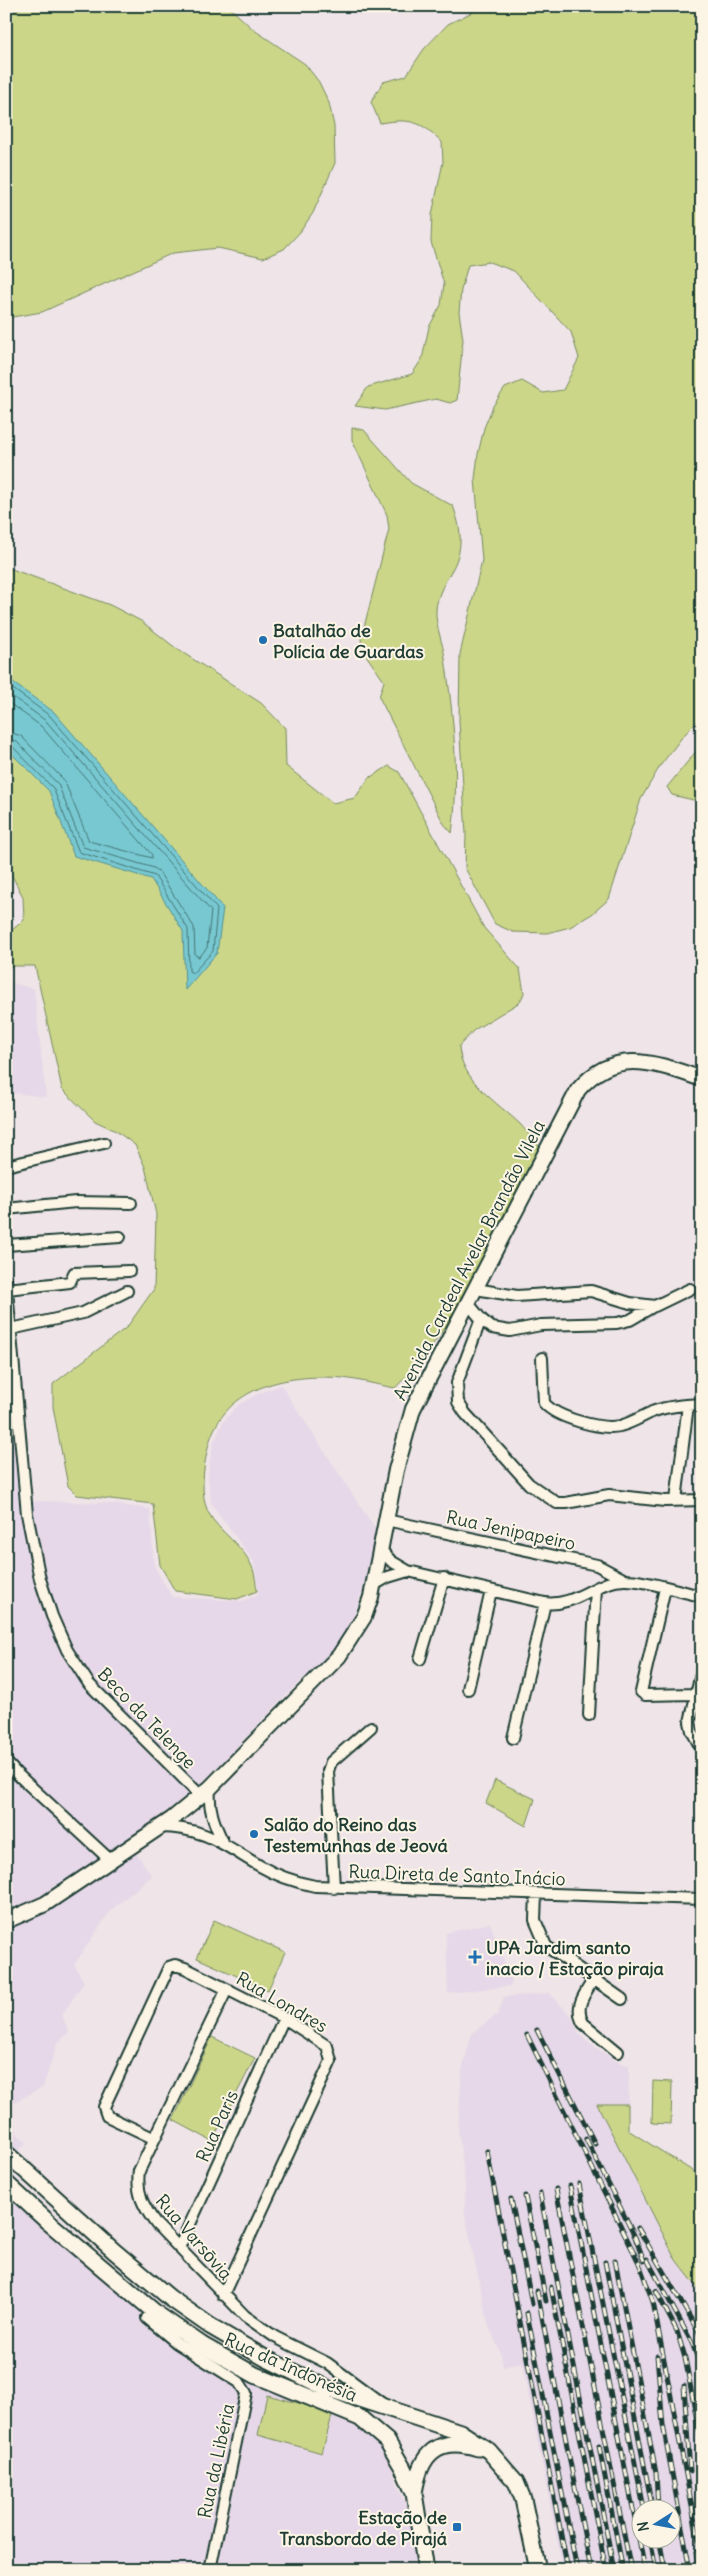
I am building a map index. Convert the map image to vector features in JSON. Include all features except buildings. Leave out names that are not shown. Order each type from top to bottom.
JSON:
[{"type":"main road","name":"Avenida Cardeal Avelar Brandão Vilela","points":[[6,1921],[45,1904],[159,1827],[206,1792],[339,1656],[364,1617],[374,1586],[403,1440],[413,1409],[570,1102],[585,1081],[600,1069],[628,1061],[661,1066],[702,1079]]},
{"type":"main road","name":"Rua da Indonésia","points":[[7,2155],[134,2268],[210,2326],[266,2358],[326,2388],[460,2432],[489,2451],[516,2482],[523,2498],[538,2570]]},
{"type":"main road","name":"Rua da Indonésia","points":[[6,2183],[47,2221],[137,2297],[202,2345],[255,2375],[360,2418],[387,2441],[403,2468],[414,2493],[426,2570]]},
{"type":"main road","points":[[414,2493],[420,2467],[432,2450],[461,2444],[489,2451]]},
{"type":"street","points":[[6,1166],[104,1143]]},
{"type":"street","points":[[6,1209],[76,1202],[132,1203]]},
{"type":"street","points":[[6,1244],[120,1237]]},
{"type":"street","points":[[7,1284],[70,1282],[74,1273],[129,1272]]},
{"type":"street","name":"Beco da Telenge","points":[[7,1284],[27,1514],[40,1579],[52,1616],[67,1650],[89,1684],[206,1792]]},
{"type":"street","points":[[476,1289],[517,1296],[591,1291],[630,1303],[655,1306]]},
{"type":"street","points":[[468,1303],[481,1319],[492,1328],[510,1331],[541,1326],[598,1324],[630,1320],[690,1289]]},
{"type":"street","points":[[11,1329],[83,1313],[127,1291]]},
{"type":"street","points":[[481,1319],[457,1383],[458,1402],[465,1413],[529,1484],[557,1502],[566,1504],[610,1495],[702,1500]]},
{"type":"street","points":[[542,1358],[544,1403],[556,1412],[577,1420],[615,1426],[634,1421],[654,1412],[702,1404]]},
{"type":"street","points":[[676,1500],[688,1405]]},
{"type":"street","name":"Rua Jenipapeiro","points":[[386,1520],[597,1565],[625,1580]]},
{"type":"street","points":[[381,1550],[391,1562],[408,1570],[491,1591],[545,1602],[563,1603],[574,1600],[596,1588],[625,1580],[702,1596]]},
{"type":"street","points":[[374,1586],[388,1577],[408,1570]]},
{"type":"street","points":[[420,1660],[444,1578]]},
{"type":"street","points":[[589,1716],[596,1588]]},
{"type":"street","points":[[665,1588],[641,1692],[646,1696],[695,1694]]},
{"type":"street","points":[[468,1689],[491,1591]]},
{"type":"street","points":[[513,1738],[545,1602]]},
{"type":"street","points":[[702,1669],[690,1722],[692,1731],[702,1750]]},
{"type":"street","points":[[334,1888],[328,1772],[331,1762],[371,1727]]},
{"type":"street","points":[[6,1762],[16,1774],[109,1859]]},
{"type":"street","points":[[206,1792],[211,1813],[223,1842]]},
{"type":"street","name":"Rua Direta de Santo Inácio","points":[[159,1827],[193,1831],[223,1842],[280,1876],[296,1882],[334,1888],[702,1899]]},
{"type":"street","points":[[536,1894],[535,1920],[546,1946],[622,1999]]},
{"type":"street","name":"Rua Londres","points":[[153,2138],[107,2116],[104,2107],[165,1971],[175,1965],[284,2018],[327,2046],[331,2061],[223,2296]]},
{"type":"street","points":[[593,1980],[579,2004],[580,2016],[583,2023],[618,2052]]},
{"type":"street","name":"Rua Varsōvia","points":[[227,1989],[153,2138],[139,2171],[139,2196],[145,2209],[156,2224],[223,2296],[258,2326],[327,2363],[388,2408]]},
{"type":"street","name":"Rua Paris","points":[[179,2248],[284,2018]]},
{"type":"street","name":"Rua da Libéria","points":[[147,2318],[177,2343],[240,2382],[246,2393],[210,2570]]},
{"type":"shaded area","points":[[6,981],[34,989],[46,1097],[6,1092]]},
{"type":"shaded area","points":[[6,1345],[21,1504],[39,1501],[103,1503],[150,1509],[154,1566],[172,1597],[243,1601],[259,1594],[254,1562],[211,1503],[208,1474],[213,1444],[223,1422],[238,1405],[258,1394],[281,1385],[377,1532],[374,1556],[349,1629],[342,1643],[293,1688],[192,1794],[127,1839],[152,1876],[111,1910],[74,1965],[84,1982],[62,2015],[69,2032],[57,2044],[43,2087],[11,2104],[17,2134],[27,2142],[6,2162]]},
{"type":"shaded area","name":"UPA Jardim santo inacio / Estação piraja","points":[[490,1923],[512,1982],[510,1986],[448,1993],[446,1933]]},
{"type":"shaded area","points":[[549,1993],[571,2016],[580,2035],[613,2060],[629,2066],[628,2130],[702,2177],[702,2570],[563,2570],[522,2362],[503,2367],[501,2354],[488,2324],[465,2215],[465,2184],[458,2127],[462,2071],[472,2033],[498,2014],[504,1997]]},
{"type":"shaded area","points":[[6,2172],[77,2250],[126,2296],[260,2386],[331,2410],[363,2430],[386,2454],[409,2514],[418,2570],[6,2570]]},
{"type":"green space","points":[[27,6],[228,6],[254,30],[305,64],[319,82],[329,103],[334,126],[335,163],[313,213],[300,232],[284,249],[263,258],[218,248],[173,253],[42,312],[6,318],[6,14]]},
{"type":"green space","points":[[485,6],[702,6],[702,717],[683,736],[660,766],[641,799],[609,899],[592,914],[570,927],[547,933],[513,932],[495,924],[465,868],[466,834],[459,721],[460,654],[482,560],[475,479],[484,428],[493,406],[505,388],[522,381],[543,393],[563,390],[579,358],[571,332],[514,271],[489,262],[468,265],[461,290],[459,312],[463,340],[457,400],[450,403],[436,399],[385,410],[355,406],[368,387],[412,374],[422,359],[429,327],[441,305],[444,284],[431,242],[432,215],[443,162],[442,142],[421,125],[407,121],[380,123],[371,102],[383,82],[406,76],[424,49],[448,24]]},
{"type":"green space","points":[[352,428],[364,430],[411,483],[453,506],[458,522],[459,552],[440,593],[436,610],[444,652],[453,723],[455,790],[452,833],[444,824],[379,697],[384,681],[363,651],[361,639],[389,529],[387,515],[352,440]]},
{"type":"green space","points":[[6,567],[110,605],[141,621],[177,649],[261,703],[285,728],[286,766],[333,803],[355,798],[369,778],[389,766],[399,772],[484,928],[520,969],[524,993],[520,1002],[474,1030],[459,1046],[461,1058],[473,1080],[491,1099],[520,1124],[541,1148],[494,1242],[459,1306],[418,1363],[395,1388],[343,1378],[299,1378],[278,1382],[258,1389],[240,1399],[225,1412],[214,1430],[207,1452],[203,1474],[203,1490],[205,1505],[213,1520],[244,1553],[253,1569],[257,1591],[237,1599],[175,1591],[160,1565],[153,1504],[77,1495],[68,1486],[53,1407],[53,1384],[127,1327],[154,1289],[156,1214],[145,1167],[135,1145],[116,1131],[95,1121],[62,1089],[35,966],[12,966],[6,969],[6,935],[24,920],[23,897],[6,864]]},
{"type":"green space","points":[[702,744],[702,802],[672,795],[667,787]]},
{"type":"green space","points":[[495,1780],[535,1799],[526,1826],[486,1803]]},
{"type":"green space","points":[[214,1920],[285,1952],[268,1990],[197,1958]]},
{"type":"green space","points":[[212,2037],[255,2058],[212,2141],[173,2120]]},
{"type":"green space","points":[[653,2081],[672,2082],[671,2124],[652,2123]]},
{"type":"green space","points":[[597,2104],[628,2104],[628,2130],[702,2177],[702,2297],[695,2284],[676,2260]]},
{"type":"green space","points":[[267,2395],[333,2412],[322,2453],[258,2435]]},
{"type":"water","points":[[6,678],[54,712],[223,908],[217,953],[185,990],[183,931],[151,879],[74,856],[49,791],[6,748]]},
{"type":"railway","points":[[537,2030],[595,2144]]},
{"type":"railway","points":[[527,2035],[639,2263],[653,2302],[702,2559]]},
{"type":"railway","points":[[586,2139],[635,2237],[644,2261]]},
{"type":"railway","points":[[487,2151],[568,2570]]},
{"type":"railway","points":[[579,2184],[642,2498]]},
{"type":"railway","points":[[570,2186],[645,2570]]},
{"type":"railway","points":[[556,2189],[631,2570]]},
{"type":"railway","points":[[540,2193],[614,2570]]},
{"type":"railway","points":[[525,2196],[546,2301]]},
{"type":"railway","points":[[511,2199],[532,2304]]},
{"type":"railway","points":[[638,2228],[702,2338]]},
{"type":"railway","points":[[647,2259],[692,2343],[702,2370]]},
{"type":"railway","points":[[615,2260],[656,2473],[657,2498]]},
{"type":"railway","points":[[605,2262],[650,2498]]},
{"type":"railway","points":[[551,2287],[606,2570]]},
{"type":"railway","points":[[537,2291],[591,2570]]},
{"type":"railway","points":[[656,2291],[677,2331],[685,2358],[702,2446]]},
{"type":"railway","points":[[527,2313],[577,2570]]},
{"type":"railway","points":[[657,2356],[663,2425],[690,2570]]},
{"type":"railway","points":[[684,2386],[690,2471]]},
{"type":"railway","points":[[599,2446],[623,2570]]},
{"type":"railway","points":[[652,2548],[656,2570]]},
{"type":"railway","points":[[661,2548],[665,2570]]},
{"type":"railway","points":[[696,2552],[699,2570]]},
{"type":"place","name":"Batalhão de Polícia de Guardas","points":[[263,640]]},
{"type":"place","name":"Salão do Reino das Testemunhas de Jeová","points":[[254,1834]]},
{"type":"place","name":"UPA Jardim santo inacio / Estação piraja","points":[[475,1957]]},
{"type":"place","name":"Estação de Transbordo de Pirajá","points":[[457,2527]]}]
